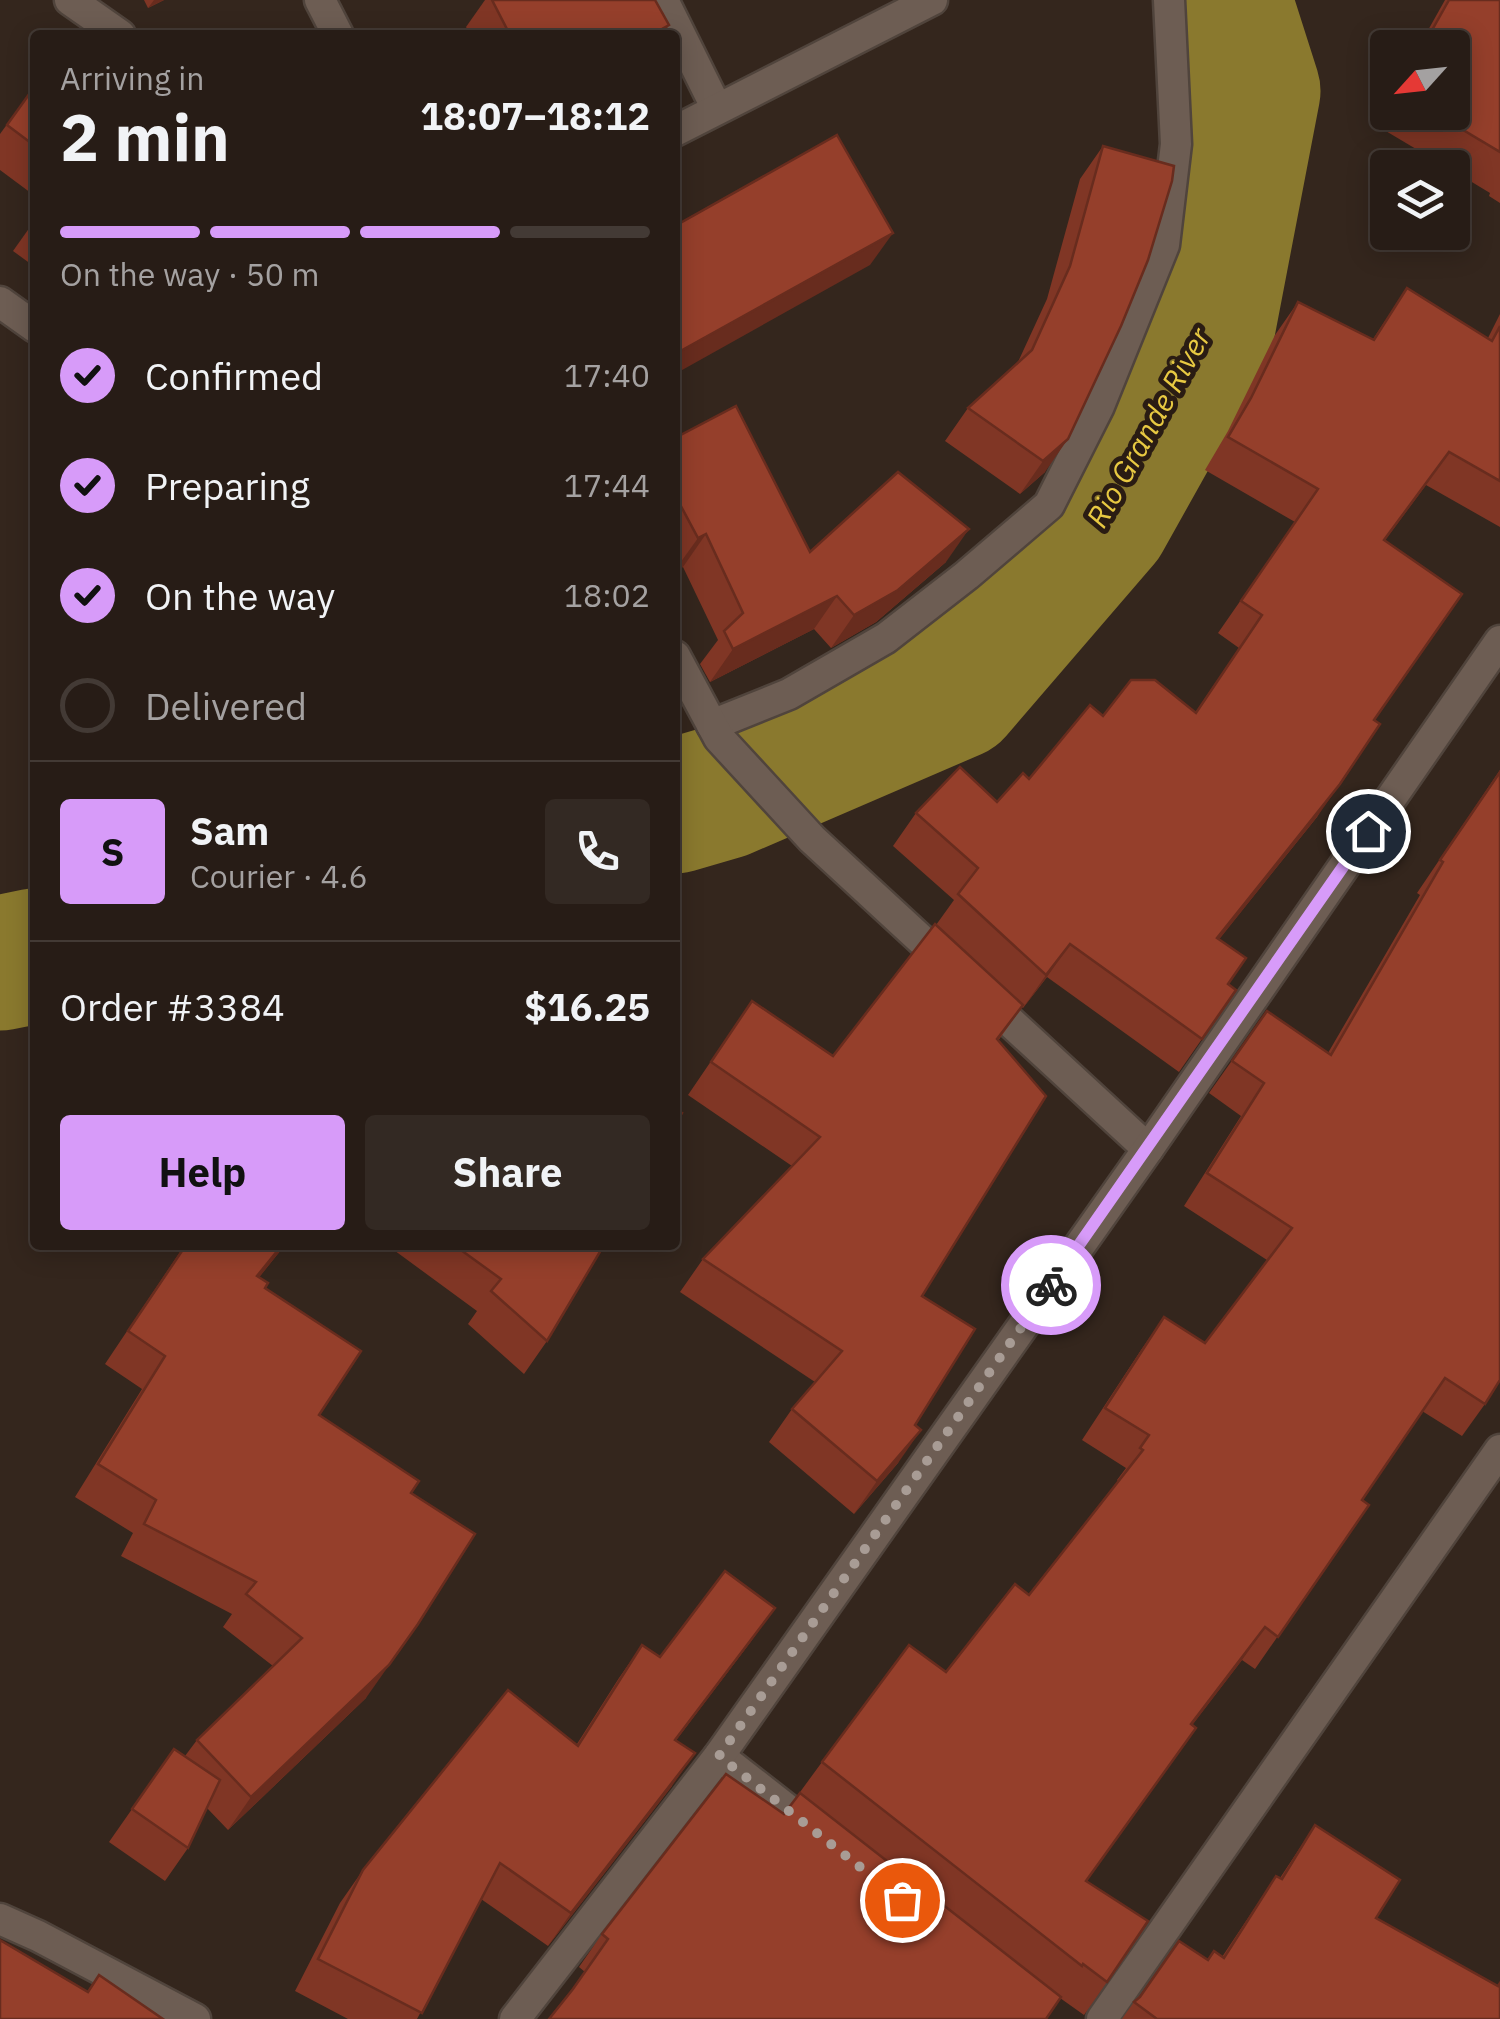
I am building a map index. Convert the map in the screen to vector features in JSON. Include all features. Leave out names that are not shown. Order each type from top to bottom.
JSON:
[{"type":"street","points":[[70,0],[113,30]]},
{"type":"street","points":[[320,0],[335,30]]},
{"type":"street","points":[[663,0],[678,30]]},
{"type":"street","points":[[680,128],[932,0]]},
{"type":"street","points":[[716,732],[886,638],[1048,506],[1099,406],[1164,245],[1176,144],[1169,0]]},
{"type":"street","points":[[680,34],[717,108]]},
{"type":"street","points":[[0,302],[30,323]]},
{"type":"street","points":[[516,2019],[719,1756],[1148,1149],[1500,640]]},
{"type":"street","points":[[680,665],[716,732],[812,839],[1148,1149]]},
{"type":"street","points":[[1102,2019],[1500,1450]]},
{"type":"street","points":[[719,1756],[841,1852]]},
{"type":"street","points":[[0,1919],[194,2019]]},
{"type":"building","points":[[492,0],[655,0],[669,25],[660,30],[507,30]]},
{"type":"building","points":[[1449,0],[1500,0],[1500,152],[1463,130],[1470,130],[1470,30],[1432,30]]},
{"type":"building","points":[[30,93],[30,142],[7,125]]},
{"type":"building","points":[[837,135],[893,233],[680,351],[680,223]]},
{"type":"building","points":[[1103,146],[1174,166],[1172,181],[1148,260],[1121,326],[1068,439],[1043,461],[968,408],[1032,350],[1070,266]]},
{"type":"building","points":[[1407,288],[1492,341],[1500,326],[1500,481],[1449,452],[1384,540],[1462,594],[1374,720],[1380,724],[1340,784],[1217,938],[1246,958],[1228,984],[1236,990],[1202,1039],[1070,944],[1046,975],[958,894],[978,868],[916,813],[960,767],[997,802],[1023,773],[1029,779],[1090,705],[1103,716],[1131,680],[1155,680],[1196,713],[1262,615],[1241,601],[1318,489],[1228,437],[1298,302],[1374,340]]},
{"type":"building","points":[[736,406],[810,552],[898,472],[969,529],[898,590],[854,615],[837,596],[733,649],[724,631],[743,613],[706,534],[698,538],[680,504],[680,435]]},
{"type":"building","points":[[1500,772],[1500,1380],[1485,1404],[1445,1378],[1362,1500],[1369,1505],[1278,1637],[1265,1627],[1191,1724],[1196,1728],[1086,1881],[1148,1921],[1107,1982],[822,1762],[909,1645],[946,1672],[1015,1584],[1029,1595],[1143,1450],[1140,1448],[1149,1435],[1105,1408],[1164,1317],[1205,1343],[1292,1228],[1207,1173],[1264,1083],[1232,1061],[1267,1011],[1331,1055],[1443,862],[1440,860]]},
{"type":"building","points":[[935,924],[1023,1005],[997,1039],[1046,1096],[922,1296],[975,1329],[915,1425],[921,1430],[877,1481],[792,1409],[842,1351],[703,1259],[820,1137],[711,1062],[752,1001],[833,1056]]},
{"type":"building","points":[[183,1250],[278,1250],[257,1276],[268,1283],[265,1288],[361,1351],[319,1415],[419,1481],[411,1493],[475,1534],[389,1665],[251,1797],[197,1740],[302,1638],[246,1594],[256,1582],[144,1524],[156,1500],[98,1464],[165,1356],[128,1331]]},
{"type":"building","points":[[461,1250],[601,1250],[547,1341],[491,1291],[501,1279]]},
{"type":"building","points":[[725,1571],[775,1608],[675,1740],[695,1753],[571,1913],[500,1863],[422,2013],[318,1959],[363,1870],[508,1690],[578,1746],[642,1645],[660,1657]]},
{"type":"building","points":[[174,1749],[220,1780],[188,1848],[132,1809]]},
{"type":"building","points":[[726,1774],[784,1814],[800,1793],[1061,1997],[1046,2019],[549,2019],[608,1939],[602,1934]]},
{"type":"building","points":[[1315,1825],[1400,1880],[1376,1918],[1498,1986],[1500,1983],[1500,2019],[1157,2019],[1134,2002],[1179,1941],[1208,1960],[1214,1951],[1224,1958],[1276,1876],[1282,1879]]},
{"type":"building","points":[[0,1940],[88,1992],[99,1975],[163,2019],[0,2019]]},
{"type":"waterway","name":"Rio Grande River","points":[[680,805],[723,792],[955,692],[1103,520],[1206,336],[1253,91],[1224,0]]},
{"type":"waterway","name":"Rio Grande River","points":[[0,963],[30,957]]},
{"type":"way so far","points":[[902,1900],[719,1756],[1051,1285]]},
{"type":"route","points":[[1051,1285],[1368,831]]}]
